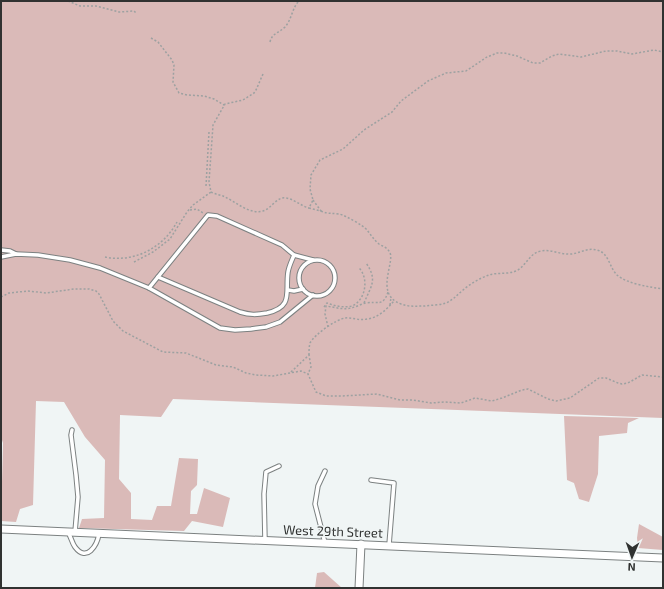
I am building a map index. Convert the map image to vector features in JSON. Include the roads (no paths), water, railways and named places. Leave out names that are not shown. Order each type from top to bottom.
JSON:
[{"type":"street","name":"West 29th Street","points":[[1,529],[663,558]]},
{"type":"street","points":[[359,588],[361,544]]},
{"type":"lane","points":[[149,288],[208,215],[217,216],[282,245],[294,255],[324,261],[329,264],[332,269],[334,280],[329,290],[319,295],[313,295],[303,289],[300,284],[300,272],[307,262],[313,260]]},
{"type":"lane","points":[[1,250],[10,251],[16,254],[70,260],[100,268],[149,288],[220,328],[251,330],[266,327],[280,322],[313,295]]},
{"type":"lane","points":[[1,258],[16,254]]},
{"type":"lane","points":[[158,277],[240,312],[251,315],[272,312],[280,308],[286,301],[288,290],[288,272],[294,255]]},
{"type":"lane","points":[[288,290],[294,291],[303,289]]},
{"type":"lane","points":[[72,430],[71,435],[78,497],[72,532],[76,548],[84,553],[92,550],[95,546],[99,533]]},
{"type":"lane","points":[[265,540],[264,494],[266,472],[279,466]]},
{"type":"lane","points":[[325,471],[318,486],[315,504],[325,543]]},
{"type":"lane","points":[[370,480],[394,484],[389,545]]}]
